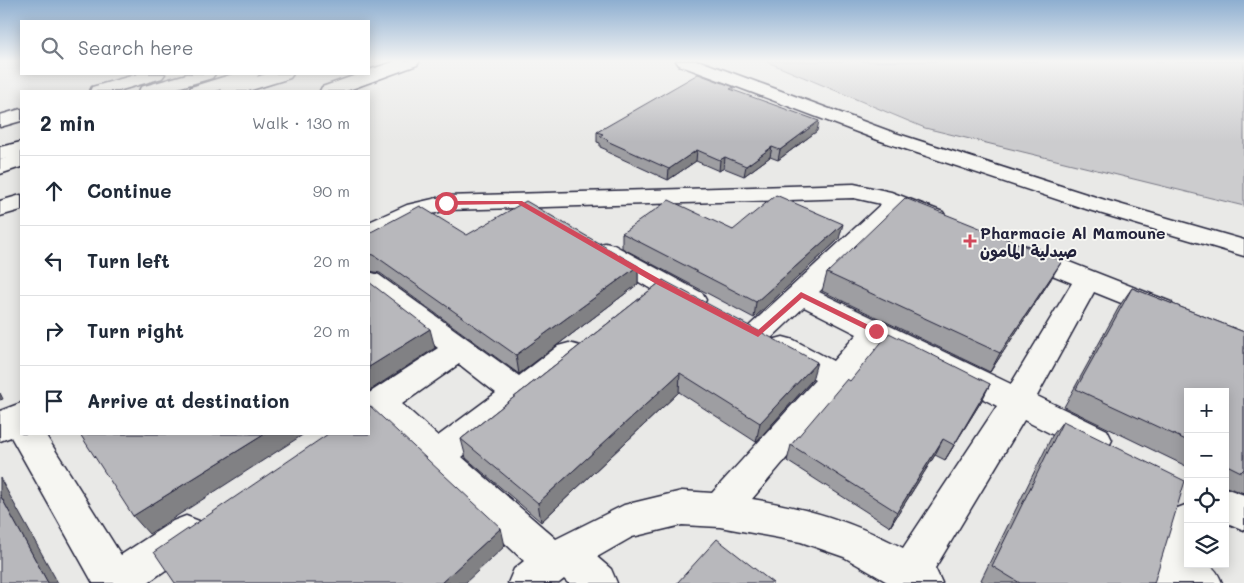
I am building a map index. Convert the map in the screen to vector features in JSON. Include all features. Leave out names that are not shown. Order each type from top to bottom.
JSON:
[{"type":"main road","points":[[758,88],[885,136],[1098,205],[1244,248]]},
{"type":"main road","points":[[0,121],[20,114]]},
{"type":"main road","points":[[0,136],[20,130]]},
{"type":"main road","points":[[0,154],[20,148]]},
{"type":"main road","points":[[0,167],[20,160]]},
{"type":"main road","points":[[370,231],[420,207],[446,203],[854,191],[869,193],[897,202],[951,224]]},
{"type":"main road","points":[[0,209],[20,202]]},
{"type":"main road","points":[[520,202],[561,226]]},
{"type":"main road","points":[[758,334],[897,202]]},
{"type":"main road","points":[[586,240],[660,283],[837,377]]},
{"type":"main road","points":[[996,243],[1179,317]]},
{"type":"main road","points":[[549,566],[624,522],[682,508],[720,510],[801,525],[855,543],[916,578],[1087,280]]},
{"type":"main road","points":[[370,282],[519,393]]},
{"type":"main road","points":[[637,301],[660,283]]},
{"type":"main road","points":[[801,294],[1116,450]]},
{"type":"main road","points":[[720,510],[876,331]]},
{"type":"main road","points":[[438,456],[590,338]]},
{"type":"main road","points":[[459,349],[374,407],[438,456],[549,566],[597,583]]},
{"type":"main road","points":[[24,435],[114,582],[212,516]]},
{"type":"main road","points":[[1229,506],[1244,513]]},
{"type":"main road","points":[[1183,578],[1188,523]]},
{"type":"shaded area","points":[[830,88],[1244,88],[1244,206],[925,128]]},
{"type":"building","points":[[673,88],[732,88],[730,89],[819,121],[780,150],[772,147],[746,166],[725,157],[720,160],[697,150],[669,169],[607,141],[600,136],[603,134],[597,132]]},
{"type":"building","points":[[776,195],[843,224],[756,302],[622,233],[669,200],[733,230]]},
{"type":"building","points":[[905,198],[1062,261],[1000,353],[827,273]]},
{"type":"building","points":[[526,201],[638,266],[516,355],[374,255],[370,254],[370,232],[420,206],[467,235]]},
{"type":"building","points":[[663,280],[817,362],[760,423],[680,373],[538,503],[461,439]]},
{"type":"building","points":[[370,283],[430,329],[370,366]]},
{"type":"building","points":[[1132,288],[1244,332],[1244,469],[1241,472],[1229,466],[1229,388],[1184,388],[1184,439],[1076,389]]},
{"type":"building","points":[[889,333],[990,384],[954,445],[943,439],[897,512],[791,445],[847,379],[850,381]]},
{"type":"building","points":[[370,406],[501,528],[441,583],[175,583],[154,552],[327,435],[370,435]]},
{"type":"building","points":[[1063,421],[1184,481],[1154,583],[1020,583],[992,566]]},
{"type":"building","points":[[81,435],[263,435],[133,516]]},
{"type":"building","points":[[0,495],[48,583],[0,583]]},
{"type":"building","points":[[717,539],[773,583],[677,583]]},
{"type":"place","name":"Pharmacie Al Mamoune صيدلية المامون","points":[[970,241]]},
{"type":"route","points":[[446,203],[520,202],[660,283],[758,334],[801,294],[876,331]]}]
